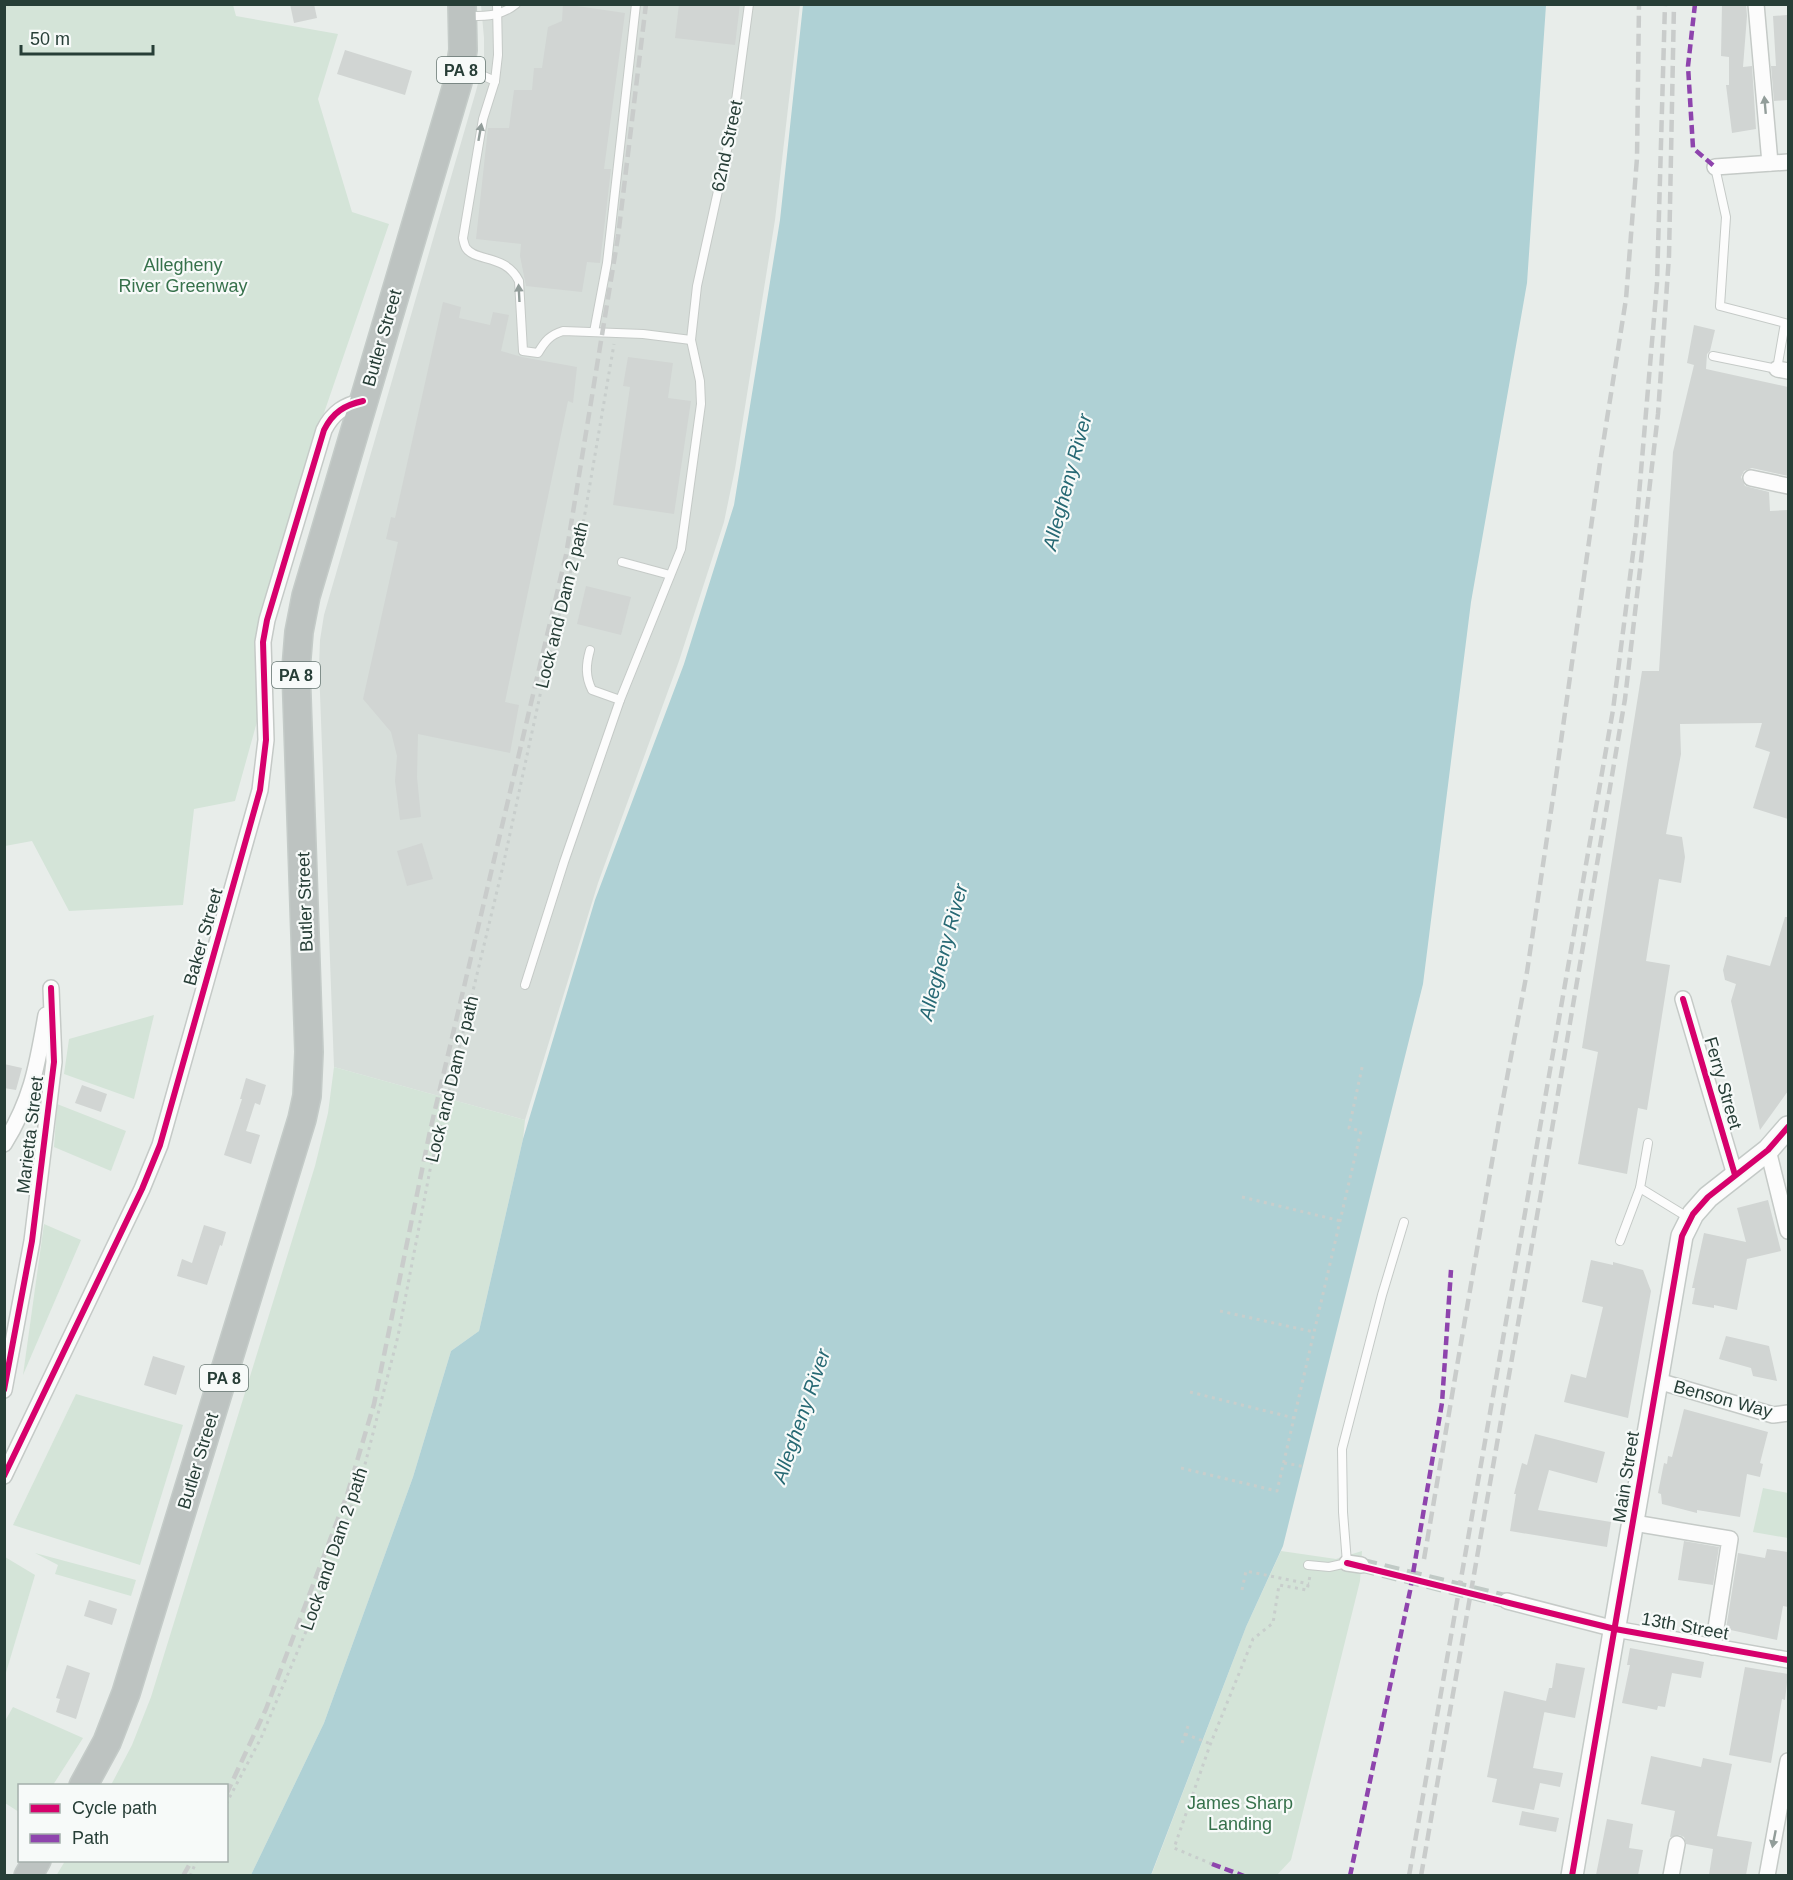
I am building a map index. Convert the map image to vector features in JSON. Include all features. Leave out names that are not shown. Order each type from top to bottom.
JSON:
[{"type":"highway","name":"Butler Street","points":[[84,1784],[107,1742],[126,1693],[302,1119],[309,1074],[309,1036],[296,669],[298,641],[306,596],[461,66],[463,10]]},
{"type":"highway","points":[[28,1875],[36,1862]]},
{"type":"main road","name":"Main Street","points":[[1572,1875],[1682,1236],[1690,1218],[1708,1197],[1768,1150],[1788,1127]]},
{"type":"street","points":[[1756,4],[1770,163]]},
{"type":"street","points":[[1715,167],[1788,162]]},
{"type":"street","name":"Baker Street","points":[[4,1476],[142,1189],[160,1145],[260,790],[265,749],[263,642],[267,620],[324,430],[336,413],[344,407],[363,401]]},
{"type":"street","points":[[1751,478],[1788,486]]},
{"type":"street","name":"Marietta Street","points":[[4,1144],[20,1119],[33,1082],[51,988],[54,1062],[32,1241],[4,1390]]},
{"type":"street","name":"Ferry Street","points":[[1683,999],[1735,1175]]},
{"type":"street","points":[[1768,1150],[1788,1226]]},
{"type":"street","name":"Benson Way","points":[[1658,1381],[1773,1415],[1788,1413]]},
{"type":"street","points":[[1634,1523],[1730,1539],[1713,1647]]},
{"type":"street","name":"13th Street","points":[[1507,1601],[1615,1629],[1788,1660]]},
{"type":"street","points":[[1767,1875],[1788,1761]]},
{"type":"street","points":[[1671,1875],[1677,1844]]},
{"type":"lane","points":[[497,4],[495,81],[483,119],[463,238],[465,248],[471,252],[514,270],[519,280],[523,351],[538,353],[553,334],[563,331],[643,334],[691,340]]},
{"type":"lane","points":[[463,10],[498,15],[507,12],[516,4]]},
{"type":"lane","points":[[594,332],[607,263],[636,4]]},
{"type":"lane","name":"62nd Street","points":[[525,985],[564,862],[620,700],[681,549],[700,412],[700,381],[691,340],[697,286],[733,123],[749,4]]},
{"type":"lane","points":[[461,66],[495,81]]},
{"type":"lane","points":[[1713,356],[1783,370],[1785,323],[1720,306],[1726,218],[1715,167]]},
{"type":"lane","points":[[622,562],[670,575]]},
{"type":"lane","points":[[590,650],[586,665],[588,682],[592,690],[620,700]]},
{"type":"lane","points":[[1620,1241],[1640,1188],[1648,1143]]},
{"type":"lane","points":[[1640,1188],[1690,1218]]},
{"type":"lane","points":[[1310,1565],[1329,1567],[1354,1564],[1343,1512],[1342,1449],[1382,1295],[1404,1222]]},
{"type":"path","points":[[1181,1468],[1277,1491],[1361,1131],[1349,1128],[1363,1062]]},
{"type":"path","points":[[1242,1197],[1341,1221]]},
{"type":"path","points":[[1220,1311],[1314,1332]]},
{"type":"path","points":[[1190,1392],[1294,1418]]},
{"type":"path","points":[[1284,1463],[1305,1467]]},
{"type":"path","points":[[1212,1864],[1174,1848],[1252,1639],[1274,1623],[1279,1585],[1307,1590],[1310,1565]]},
{"type":"path","points":[[1242,1590],[1246,1571],[1308,1584]]},
{"type":"path","points":[[1182,1743],[1188,1726]]},
{"type":"path","points":[[1185,1734],[1211,1744]]},
{"type":"shaded area","points":[[481,5],[800,5],[775,220],[735,469],[724,522],[679,661],[598,883],[525,1120],[334,1067],[319,667],[320,640],[324,615],[484,60]]},
{"type":"green space","name":"Allegheny River Greenway","points":[[5,5],[233,5],[236,16],[338,34],[318,99],[352,212],[389,224],[293,503],[256,650],[258,718],[235,801],[194,809],[183,905],[69,911],[32,841],[5,846]]},
{"type":"green space","points":[[154,1015],[134,1099],[64,1074],[69,1039]]},
{"type":"green space","points":[[334,1067],[525,1120],[523,1139],[479,1331],[451,1351],[413,1477],[324,1723],[251,1875],[56,1876],[64,1862],[228,1862],[228,1784],[112,1784],[132,1745],[151,1697],[315,1166],[328,1113]]},
{"type":"green space","points":[[57,1104],[126,1131],[111,1171],[54,1147]]},
{"type":"green space","points":[[44,1224],[81,1240],[23,1375]]},
{"type":"green space","points":[[76,1394],[183,1425],[140,1565],[13,1525]]},
{"type":"green space","points":[[1763,1488],[1788,1493],[1788,1538],[1753,1532]]},
{"type":"green space","name":"James Sharp Landing","points":[[1281,1551],[1336,1559],[1362,1551],[1360,1581],[1291,1860],[1277,1875],[1151,1876],[1246,1627]]},
{"type":"green space","points":[[35,1553],[136,1580],[131,1596],[55,1574],[58,1565]]},
{"type":"green space","points":[[5,1557],[35,1575],[5,1676]]},
{"type":"green space","points":[[13,1707],[83,1738],[54,1784],[18,1784],[18,1811],[5,1803],[5,1721]]},
{"type":"water","name":"Allegheny River","points":[[803,5],[1546,5],[1527,283],[1471,602],[1423,984],[1283,1546],[1246,1627],[1151,1875],[251,1875],[324,1723],[413,1477],[451,1351],[479,1331],[523,1139],[595,900],[684,664],[734,505],[780,220]]},
{"type":"building","points":[[290,4],[314,4],[317,18],[294,23]]},
{"type":"building","points":[[563,4],[625,13],[604,169],[611,169],[600,263],[587,262],[582,292],[526,286],[520,256],[521,244],[476,239],[488,128],[509,128],[514,90],[532,90],[534,68],[542,68],[548,27],[562,21]]},
{"type":"building","points":[[679,4],[740,4],[735,45],[675,38]]},
{"type":"building","points":[[1722,4],[1746,4],[1743,67],[1752,66],[1756,129],[1732,133],[1726,85],[1729,85],[1729,57],[1721,56]]},
{"type":"building","points":[[1787,15],[1788,100],[1774,101],[1771,66],[1776,66],[1773,16]]},
{"type":"building","points":[[345,50],[412,71],[405,95],[337,74]]},
{"type":"building","points":[[443,302],[461,307],[459,318],[490,325],[493,312],[509,315],[501,351],[577,367],[573,403],[568,401],[505,702],[519,705],[510,753],[418,734],[417,777],[421,817],[400,820],[395,781],[397,756],[391,732],[363,699],[398,542],[386,539],[391,517],[395,518]]},
{"type":"building","points":[[1694,325],[1715,330],[1710,351],[1707,354],[1706,369],[1788,387],[1788,476],[1752,468],[1744,471],[1741,477],[1745,486],[1769,492],[1770,511],[1788,510],[1788,819],[1753,808],[1770,752],[1755,747],[1762,723],[1680,724],[1681,754],[1666,834],[1682,837],[1685,857],[1681,883],[1659,879],[1646,961],[1670,965],[1647,1110],[1638,1108],[1627,1174],[1578,1164],[1598,1052],[1582,1048],[1642,671],[1659,671],[1673,452],[1694,365],[1687,363]]},
{"type":"building","points":[[628,357],[673,363],[668,398],[691,401],[674,514],[613,505],[630,387],[623,386]]},
{"type":"building","points":[[586,586],[631,597],[621,635],[577,624]]},
{"type":"building","points":[[422,843],[433,879],[407,886],[397,851]]},
{"type":"building","points":[[1785,917],[1788,917],[1788,1091],[1760,1130],[1731,1001],[1736,984],[1725,980],[1723,970],[1727,955],[1770,966]]},
{"type":"building","points":[[4,1064],[22,1068],[16,1090],[4,1088]]},
{"type":"building","points":[[246,1078],[266,1085],[260,1105],[255,1103],[246,1131],[260,1135],[251,1164],[224,1155],[242,1099],[240,1099]]},
{"type":"building","points":[[82,1085],[107,1094],[101,1112],[75,1103]]},
{"type":"building","points":[[1768,1200],[1781,1251],[1747,1259],[1737,1310],[1714,1305],[1714,1308],[1692,1304],[1695,1288],[1692,1288],[1704,1233],[1746,1242],[1737,1208]]},
{"type":"building","points":[[204,1225],[226,1232],[207,1285],[177,1276],[182,1259],[192,1263]]},
{"type":"building","points":[[1591,1260],[1613,1265],[1613,1262],[1643,1270],[1651,1291],[1628,1418],[1564,1402],[1571,1374],[1586,1378],[1603,1307],[1582,1302]]},
{"type":"building","points":[[1726,1336],[1769,1346],[1777,1381],[1753,1376],[1751,1368],[1719,1359]]},
{"type":"building","points":[[153,1356],[185,1366],[176,1395],[144,1385]]},
{"type":"building","points":[[1684,1409],[1768,1432],[1760,1463],[1763,1464],[1760,1477],[1747,1474],[1740,1517],[1697,1510],[1697,1513],[1662,1504],[1661,1494],[1658,1493],[1664,1463],[1667,1464],[1668,1456],[1672,1457]]},
{"type":"building","points":[[1535,1434],[1605,1452],[1597,1483],[1549,1470],[1538,1510],[1611,1522],[1607,1547],[1510,1531],[1516,1494],[1514,1494],[1522,1463],[1527,1465]]},
{"type":"building","points":[[1684,1541],[1719,1547],[1713,1585],[1678,1580]]},
{"type":"building","points":[[1767,1549],[1788,1552],[1788,1607],[1783,1606],[1777,1640],[1726,1629],[1738,1553],[1765,1558]]},
{"type":"building","points":[[89,1600],[117,1609],[112,1625],[84,1616]]},
{"type":"building","points":[[1630,1648],[1704,1662],[1701,1678],[1672,1673],[1665,1707],[1658,1706],[1657,1710],[1622,1703],[1630,1665],[1627,1665]]},
{"type":"building","points":[[1556,1663],[1585,1668],[1575,1718],[1544,1712],[1533,1768],[1563,1773],[1560,1787],[1540,1783],[1534,1810],[1492,1802],[1497,1779],[1487,1777],[1504,1691],[1546,1701],[1549,1688],[1552,1688]]},
{"type":"building","points":[[67,1665],[90,1673],[76,1719],[56,1712],[60,1699],[56,1698]]},
{"type":"building","points":[[1745,1667],[1788,1674],[1785,1700],[1782,1699],[1771,1763],[1729,1755]]},
{"type":"building","points":[[1651,1756],[1701,1767],[1703,1758],[1732,1764],[1717,1836],[1752,1842],[1746,1875],[1709,1875],[1713,1849],[1686,1844],[1684,1837],[1679,1835],[1670,1837],[1675,1811],[1641,1804]]},
{"type":"building","points":[[1522,1811],[1559,1818],[1556,1832],[1519,1825]]},
{"type":"building","points":[[1607,1819],[1633,1824],[1629,1848],[1643,1850],[1638,1875],[1596,1875]]},
{"type":"tunnel","points":[[1361,1565],[1507,1601]]},
{"type":"railway","points":[[228,1791],[266,1709],[347,1495],[374,1404],[430,1131],[566,555],[618,237],[646,4]]},
{"type":"railway","points":[[1424,1559],[1500,1115],[1527,972],[1600,463],[1626,299],[1637,158],[1639,4]]},
{"type":"railway","points":[[1409,1876],[1613,710],[1636,530],[1657,283],[1665,4]]},
{"type":"railway","points":[[1421,1876],[1625,699],[1658,414],[1669,256],[1674,4]]},
{"type":"railway","points":[[183,1876],[191,1862]]},
{"type":"marked path","points":[[1695,4],[1688,66],[1693,148],[1715,167]]},
{"type":"marked path","points":[[1350,1876],[1410,1591],[1442,1403],[1451,1270]]},
{"type":"marked path","points":[[1212,1864],[1244,1876]]},
{"type":"cycle path","points":[[4,1476],[142,1189],[160,1145],[260,790],[266,740],[263,642],[267,620],[324,430],[331,418],[340,410],[363,401]]},
{"type":"cycle path","points":[[4,1390],[32,1241],[54,1062],[51,988]]},
{"type":"cycle path","points":[[1683,999],[1735,1175]]},
{"type":"cycle path","points":[[1572,1876],[1682,1236],[1693,1214],[1708,1197],[1768,1150],[1788,1127]]},
{"type":"cycle path","points":[[1347,1563],[1615,1629],[1788,1660]]}]
